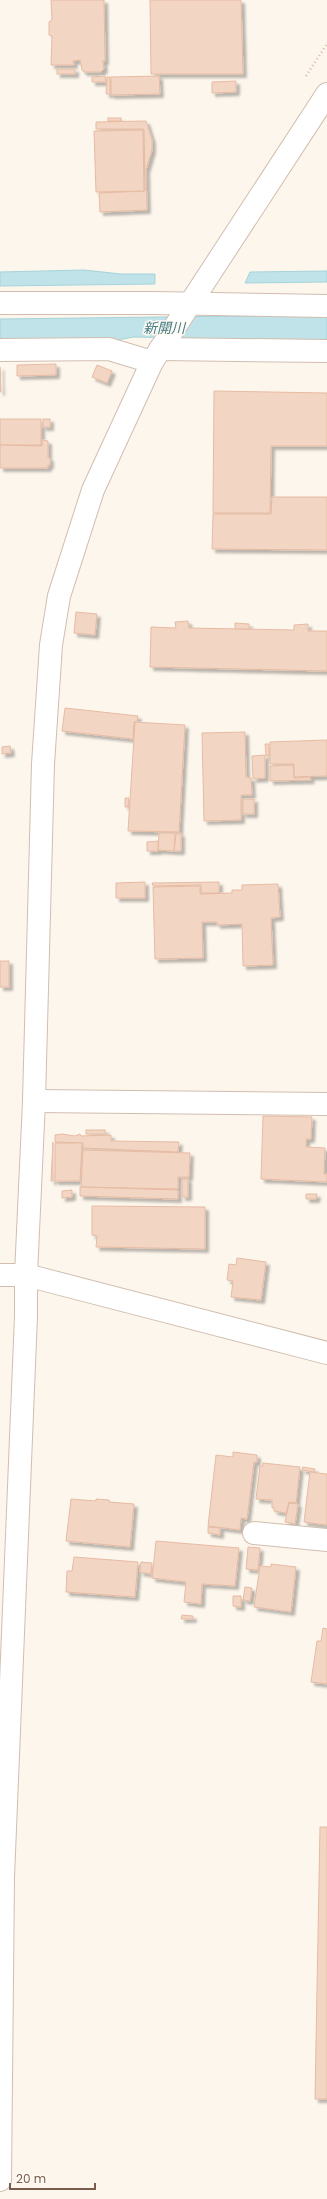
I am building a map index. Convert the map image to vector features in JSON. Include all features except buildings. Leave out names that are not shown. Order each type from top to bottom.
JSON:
[{"type":"street","points":[[0,2180],[2,1877],[34,1101],[43,764],[51,645],[59,596],[93,490],[158,351],[327,94]]},
{"type":"street","points":[[0,303],[327,306]]},
{"type":"street","points":[[0,350],[109,349],[158,351],[327,351]]},
{"type":"street","points":[[34,1101],[327,1104]]},
{"type":"street","points":[[0,1275],[26,1275],[327,1353]]},
{"type":"street","points":[[254,1533],[327,1540]]},
{"type":"water","points":[[84,270],[121,274],[155,274],[155,284],[0,286],[0,272]]},
{"type":"water","points":[[327,271],[327,282],[245,283],[250,272]]},
{"type":"water","name":"新開川","points":[[327,315],[327,341],[134,337],[111,341],[0,343],[0,319]]}]
